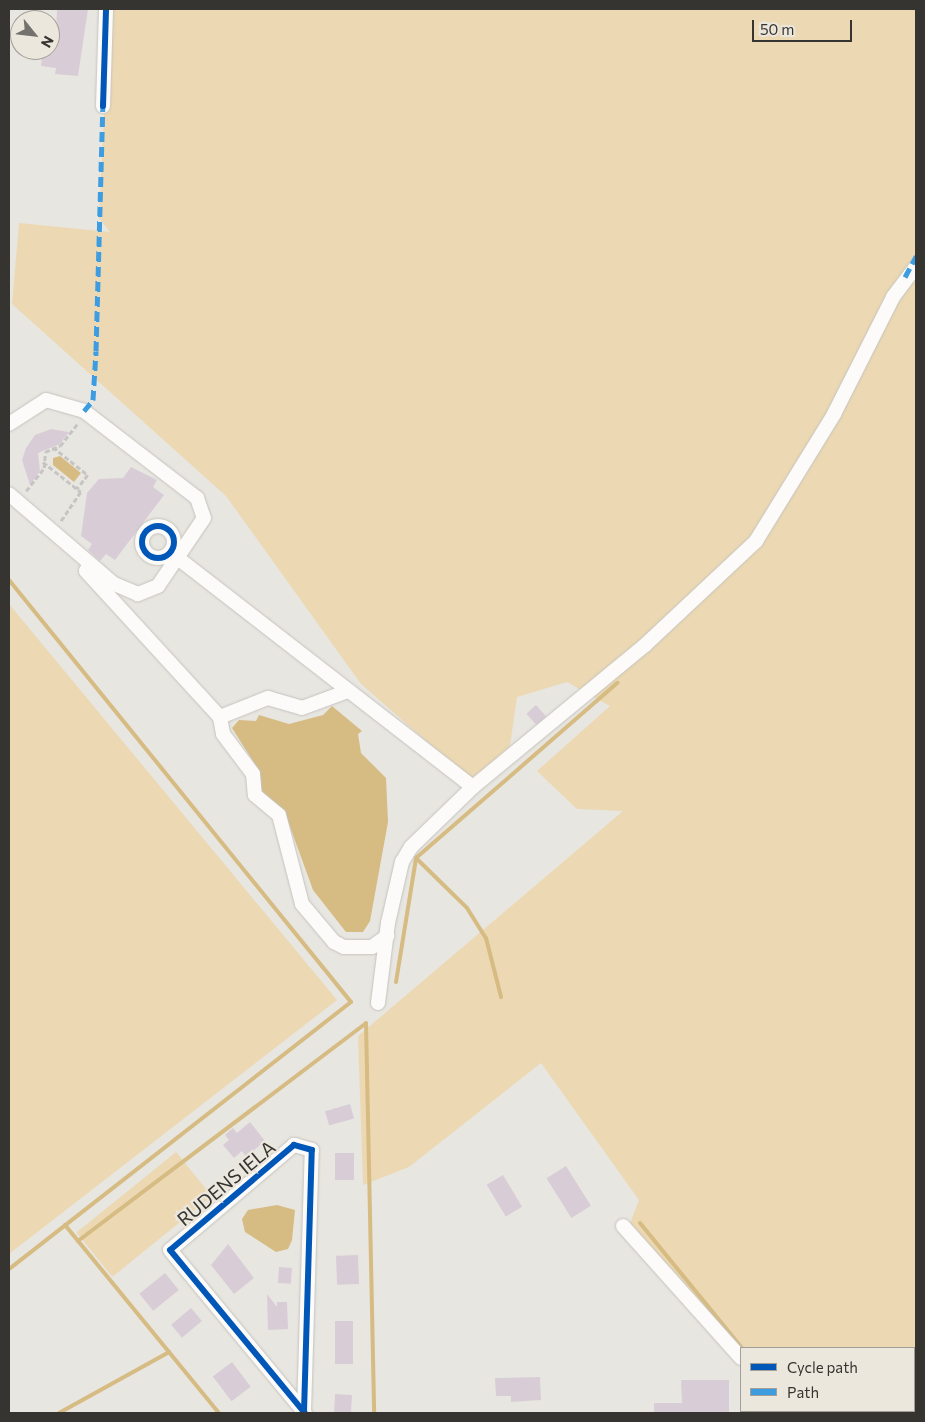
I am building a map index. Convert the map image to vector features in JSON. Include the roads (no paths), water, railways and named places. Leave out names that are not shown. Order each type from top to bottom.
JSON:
[{"type":"street","points":[[103,106],[106,9]]},
{"type":"street","points":[[378,1003],[387,936],[402,862],[473,788],[644,645],[756,541],[834,414],[893,297],[916,266]]},
{"type":"street","points":[[9,424],[46,400],[66,402],[86,412],[197,498],[204,509],[202,527],[174,556],[158,586],[138,594],[114,584],[93,561],[65,542],[13,498]]},
{"type":"street","points":[[65,542],[76,532]]},
{"type":"street","points":[[174,556],[473,788]]},
{"type":"street","points":[[93,561],[86,571],[220,716],[223,734],[253,774],[255,795],[279,814],[302,904],[334,942],[344,947],[372,946],[387,936]]},
{"type":"street","points":[[220,716],[268,698],[302,708],[348,691]]},
{"type":"street","name":"RUDENS IELA","points":[[294,1145],[312,1150],[305,1413],[170,1250],[294,1145]]},
{"type":"street","points":[[623,1226],[740,1357]]},
{"type":"waterway","points":[[9,580],[351,1002],[9,1269]]},
{"type":"waterway","points":[[396,982],[416,858],[617,683]]},
{"type":"waterway","points":[[416,858],[467,908],[486,938],[501,997]]},
{"type":"waterway","points":[[366,1023],[374,1413]]},
{"type":"waterway","points":[[78,1241],[366,1023]]},
{"type":"waterway","points":[[640,1223],[741,1347]]},
{"type":"waterway","points":[[65,1225],[219,1413]]},
{"type":"waterway","points":[[59,1413],[169,1352]]}]
